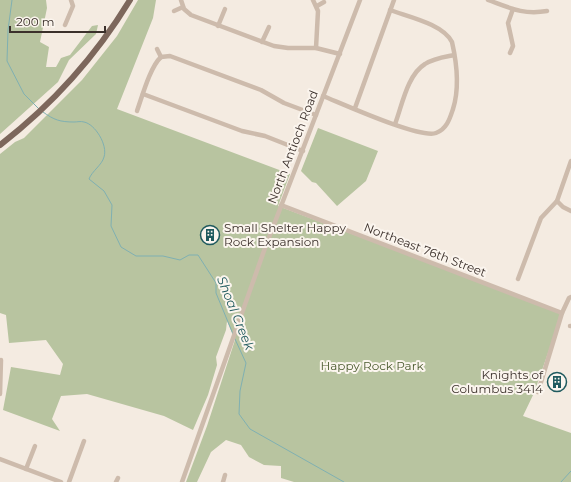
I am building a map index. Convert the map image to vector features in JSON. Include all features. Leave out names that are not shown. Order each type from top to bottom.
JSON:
[{"type":"main road","points":[[0,145],[24,126],[65,86],[93,53],[117,21],[130,0]]},
{"type":"street","points":[[65,26],[73,6],[71,0]]},
{"type":"street","points":[[181,0],[183,7],[191,15],[262,42],[280,48],[316,48],[340,54]]},
{"type":"street","points":[[313,0],[317,6],[316,48]]},
{"type":"street","name":"North Antioch Road","points":[[182,482],[217,387],[237,324],[360,0]]},
{"type":"street","points":[[355,108],[394,0]]},
{"type":"street","points":[[488,0],[513,10],[532,14],[547,11]]},
{"type":"street","points":[[317,6],[324,2]]},
{"type":"street","points":[[174,11],[183,7]]},
{"type":"street","points":[[218,26],[225,9]]},
{"type":"street","points":[[323,96],[419,133],[437,133],[446,126],[455,104],[458,78],[452,42],[439,28],[390,10]]},
{"type":"street","points":[[510,53],[512,46],[508,23],[513,10]]},
{"type":"street","points":[[262,42],[269,27]]},
{"type":"street","points":[[157,50],[161,57]]},
{"type":"street","points":[[395,124],[410,83],[421,66],[431,60],[454,55]]},
{"type":"street","points":[[138,112],[143,94],[157,61],[161,57],[170,56],[261,90],[284,103],[316,115]]},
{"type":"street","points":[[143,94],[242,131],[265,136],[303,150]]},
{"type":"street","points":[[518,279],[541,218],[557,201],[571,161]]},
{"type":"street","points":[[557,201],[563,207],[571,210]]},
{"type":"street","name":"Northeast 76th Street","points":[[281,205],[562,313]]},
{"type":"street","points":[[538,392],[562,313],[569,298],[571,297]]},
{"type":"street","points":[[0,394],[1,360]]},
{"type":"street","points":[[69,482],[84,441]]},
{"type":"street","points":[[26,469],[35,446]]},
{"type":"street","points":[[0,459],[61,482]]},
{"type":"street","points":[[223,482],[225,475]]},
{"type":"green space","points":[[0,0],[46,0],[47,8],[40,42],[49,47],[46,67],[56,67],[61,58],[70,55],[92,26],[98,25],[96,34],[69,60],[58,82],[0,134]]},
{"type":"green space","name":"Happy Rock Park","points":[[138,0],[156,0],[153,18],[117,109],[290,174],[278,206],[562,313],[534,393],[523,416],[571,433],[571,482],[294,482],[281,478],[281,466],[264,465],[249,457],[241,445],[226,440],[211,452],[197,482],[186,482],[207,426],[235,340],[227,321],[226,330],[216,357],[217,365],[208,395],[193,430],[164,416],[87,394],[61,396],[52,419],[60,431],[3,410],[11,367],[60,375],[63,364],[46,340],[9,343],[6,315],[0,313],[0,154],[15,142],[24,138],[82,80],[117,36]]},
{"type":"green space","points":[[318,128],[378,151],[366,181],[337,206],[316,183],[312,182],[301,171]]},
{"type":"waterway","name":"Shoal Creek","points":[[12,0],[8,30],[7,61],[24,94],[39,109]]},
{"type":"waterway","name":"Shoal Creek","points":[[43,112],[54,119],[61,121],[82,122],[88,124],[100,136],[105,152],[104,157],[89,179],[104,191],[112,205],[111,226],[121,247],[136,256],[163,256],[180,260],[189,255],[198,255],[216,283],[216,293],[233,334]]},
{"type":"waterway","name":"Shoal Creek","points":[[235,339],[246,363],[240,391],[239,414],[250,429],[344,482]]},
{"type":"waterway","name":"Shoal Creek","points":[[561,482],[571,471]]},
{"type":"place","name":"Small Shelter Happy Rock Expansion","points":[[210,235]]},
{"type":"place","name":"Knights of Columbus 3414","points":[[557,382]]}]
